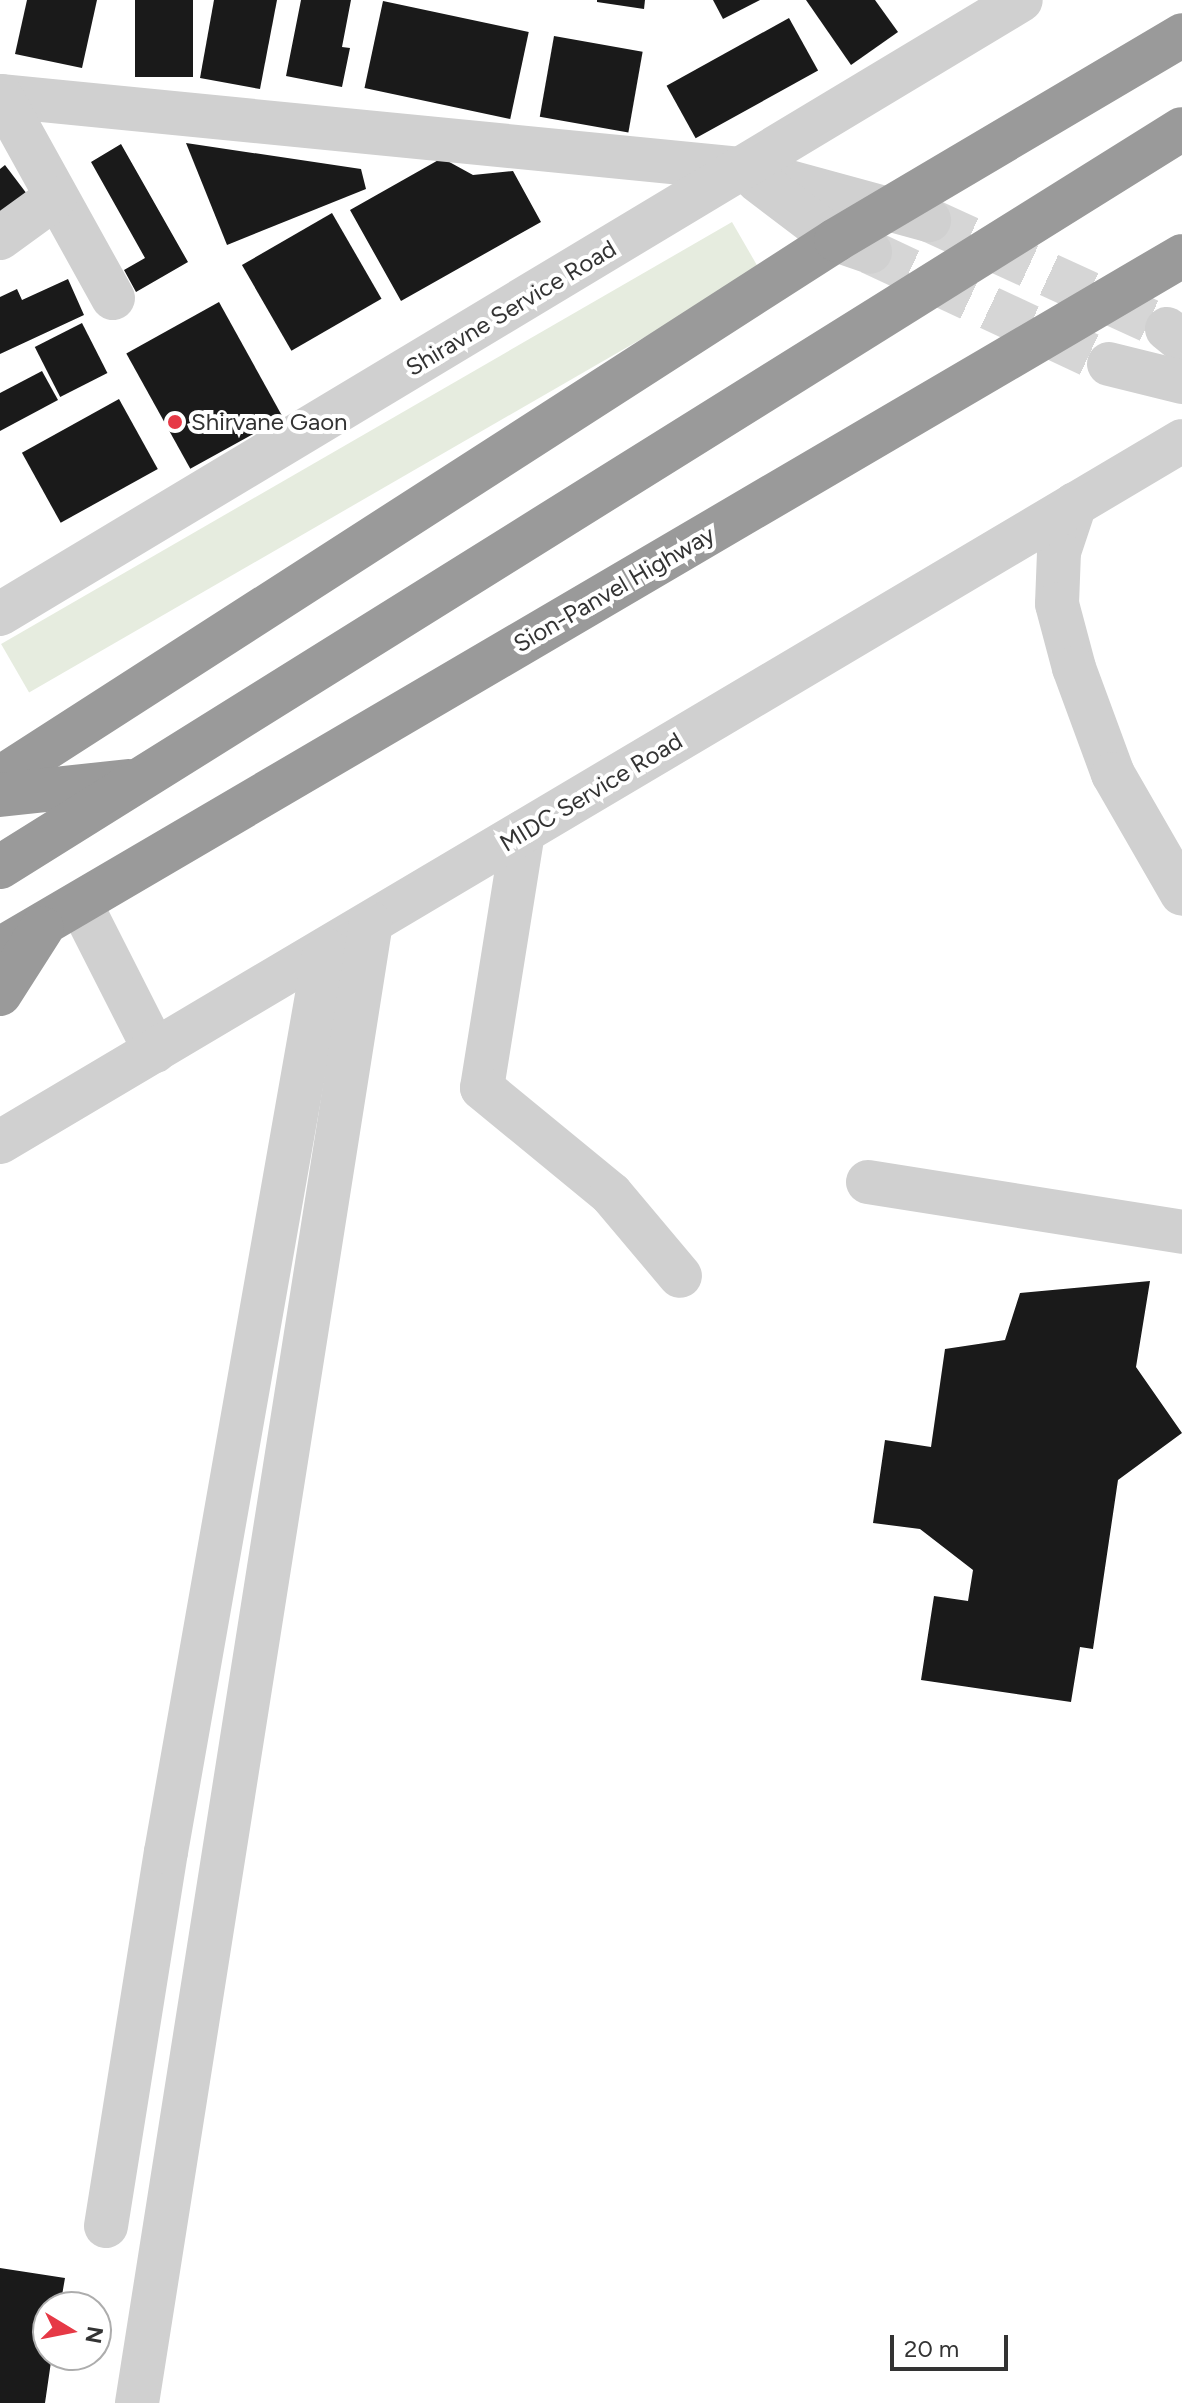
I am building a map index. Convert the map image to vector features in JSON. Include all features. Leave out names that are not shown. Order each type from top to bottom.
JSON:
[{"type":"highway","points":[[0,778],[853,246],[911,214],[1182,35]]},
{"type":"highway","points":[[0,867],[1182,129]]},
{"type":"highway","name":"Sion-Panvel Highway","points":[[0,949],[1182,256]]},
{"type":"highway","points":[[0,795],[138,780]]},
{"type":"highway","points":[[0,994],[63,913]]},
{"type":"street","name":"Shiravne Service Road","points":[[0,614],[1021,0]]},
{"type":"street","points":[[1,96],[742,169],[911,214]]},
{"type":"street","points":[[1,96],[113,298]]},
{"type":"street","points":[[742,169],[853,246]]},
{"type":"street","points":[[0,238],[55,198]]},
{"type":"street","points":[[1109,364],[1182,382]]},
{"type":"street","name":"MIDC Service Road","points":[[0,1142],[1182,441]]},
{"type":"street","points":[[1075,504],[1059,552],[1057,604],[1074,668],[1113,774],[1182,894]]},
{"type":"street","points":[[523,832],[482,1088],[611,1194],[680,1276]]},
{"type":"street","points":[[63,913],[155,1051]]},
{"type":"street","points":[[137,2403],[371,923]]},
{"type":"street","points":[[106,2226],[166,1852],[325,950]]},
{"type":"street","points":[[868,1182],[1182,1232]]},
{"type":"shaded area","points":[[732,222],[760,270],[29,692],[1,644]]},
{"type":"building","points":[[27,0],[97,0],[82,68],[15,54]]},
{"type":"building","points":[[135,0],[193,0],[193,77],[135,77]]},
{"type":"building","points":[[214,0],[277,0],[260,89],[200,78]]},
{"type":"building","points":[[301,0],[351,0],[342,47],[350,48],[342,87],[286,76]]},
{"type":"building","points":[[597,0],[645,0],[644,9]]},
{"type":"building","points":[[713,0],[760,0],[723,19]]},
{"type":"building","points":[[806,0],[875,0],[898,32],[851,65]]},
{"type":"building","points":[[383,1],[529,32],[510,119],[364,88]]},
{"type":"building","points":[[789,18],[818,70],[696,138],[667,86]]},
{"type":"building","points":[[554,36],[643,52],[628,132],[540,117]]},
{"type":"building","points":[[186,143],[361,169],[366,189],[227,245]]},
{"type":"building","points":[[121,144],[188,262],[136,292],[124,270],[145,258],[91,162]]},
{"type":"building","points":[[442,158],[473,175],[513,171],[541,222],[401,301],[350,210]]},
{"type":"building","points":[[5,165],[30,198],[0,221],[0,169]]},
{"type":"building","points":[[332,213],[382,299],[291,351],[242,265]]},
{"type":"building","points":[[68,279],[84,315],[0,354],[0,297],[17,289],[22,300]]},
{"type":"building","points":[[219,302],[283,417],[190,469],[126,353]]},
{"type":"building","points":[[82,323],[107,373],[60,397],[35,347]]},
{"type":"building","points":[[42,371],[58,400],[0,431],[0,393]]},
{"type":"building","points":[[119,399],[158,469],[61,523],[22,453]]},
{"type":"building","points":[[1150,1281],[1136,1367],[1182,1433],[1118,1480],[1093,1649],[1080,1647],[1071,1702],[921,1680],[934,1596],[968,1601],[973,1570],[920,1529],[873,1523],[885,1440],[931,1447],[945,1349],[1005,1340],[1020,1293]]},
{"type":"building","points":[[0,2268],[65,2278],[63,2291],[32,2291],[32,2371],[50,2371],[45,2403],[0,2403]]},
{"type":"tunnel","points":[[929,220],[1167,329]]},
{"type":"tunnel","points":[[870,252],[1109,364]]},
{"type":"place","name":"Shirvane Gaon","points":[[175,422]]}]
